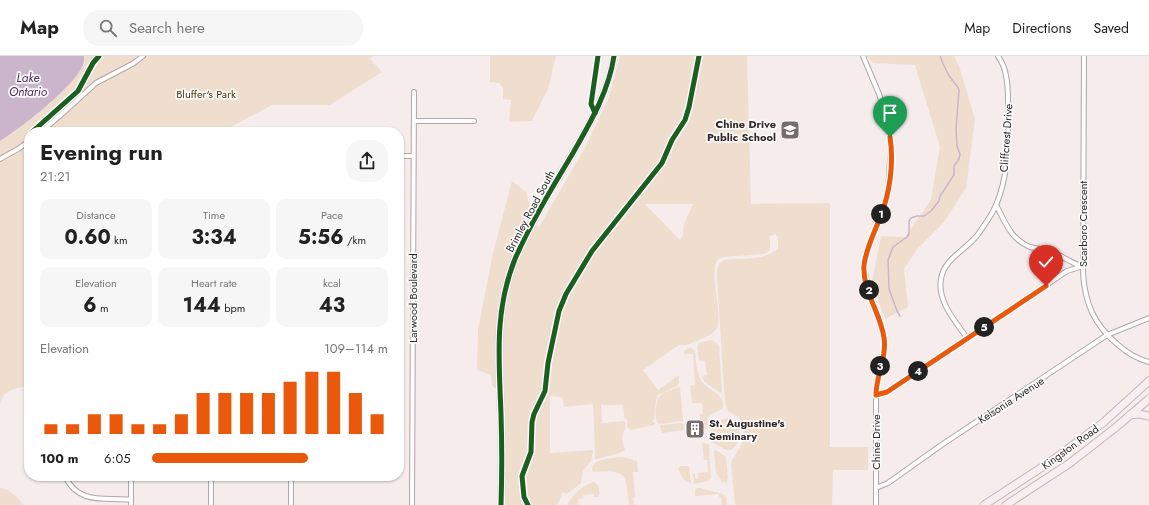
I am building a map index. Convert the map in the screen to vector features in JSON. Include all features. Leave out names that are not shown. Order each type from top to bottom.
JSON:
[{"type":"main road","name":"Kingston Road","points":[[984,505],[1050,462],[1104,422],[1149,381]]},
{"type":"main road","name":"Kingston Road","points":[[1006,505],[1070,463],[1130,416],[1149,399]]},
{"type":"main road","points":[[1130,416],[1139,414],[1149,416]]},
{"type":"street","points":[[47,127],[96,83],[143,56]]},
{"type":"street","name":"Brimley Road South","points":[[502,505],[498,340],[502,301],[513,264],[539,210],[595,112],[614,56]]},
{"type":"street","name":"Chine Drive","points":[[863,56],[879,94],[887,118],[891,146],[888,191],[880,218],[870,242],[864,265],[867,284],[885,339],[877,379],[876,395],[876,505]]},
{"type":"street","name":"Cliffcrest Drive","points":[[967,338],[944,303],[941,295],[940,279],[944,269],[950,261],[967,247],[978,235],[996,205],[1006,165],[1008,106],[1006,73],[998,56]]},
{"type":"street","name":"Scarboro Crescent","points":[[1084,56],[1083,266],[1086,297],[1096,320],[1107,335],[1127,352],[1149,362]]},
{"type":"street","name":"Larwood Boulevard","points":[[412,505],[414,92]]},
{"type":"street","points":[[414,121],[474,121]]},
{"type":"street","points":[[0,159],[24,144]]},
{"type":"street","points":[[404,156],[413,156]]},
{"type":"street","points":[[996,205],[1008,229],[1019,241],[1029,246],[1051,252],[1074,264],[1083,266]]},
{"type":"street","points":[[876,395],[887,392],[1067,271],[1083,266]]},
{"type":"street","name":"Kelsonia Avenue","points":[[876,488],[888,483],[940,446],[1107,335],[1149,318]]},
{"type":"street","points":[[68,481],[74,491],[88,498],[101,500],[131,500]]},
{"type":"street","points":[[131,481],[131,505]]},
{"type":"street","points":[[211,481],[211,505]]},
{"type":"street","points":[[291,481],[291,505]]},
{"type":"green space","name":"Bluffer's Park","points":[[84,56],[374,56],[370,59],[382,72],[330,105],[272,105],[231,127],[24,127],[24,388],[7,392],[0,404],[0,141],[33,117],[58,95],[78,74],[84,62]]},
{"type":"green space","points":[[490,56],[556,56],[548,89],[532,121],[509,122],[511,100],[503,99],[503,88],[499,83],[490,82]]},
{"type":"green space","points":[[620,56],[747,56],[751,204],[830,203],[830,447],[868,447],[868,470],[833,470],[832,505],[735,505],[731,462],[742,444],[744,433],[739,418],[728,411],[725,403],[717,280],[718,268],[721,261],[724,260],[760,257],[773,252],[778,248],[778,237],[775,234],[770,236],[770,250],[764,254],[724,257],[718,260],[715,265],[714,273],[718,322],[717,328],[714,332],[689,344],[679,345],[643,370],[658,390],[679,375],[679,382],[677,386],[658,395],[654,419],[652,421],[655,423],[654,425],[631,430],[627,427],[627,419],[625,420],[623,405],[601,405],[602,423],[625,421],[626,430],[624,430],[622,438],[625,450],[595,460],[593,404],[564,407],[562,397],[550,396],[550,453],[593,450],[591,461],[583,471],[581,483],[567,494],[563,492],[557,505],[505,505],[504,393],[492,386],[491,375],[477,370],[478,329],[493,253],[512,181],[526,192],[535,225],[539,227],[586,146],[609,97]],"holes":[[[645,204],[693,204],[684,224],[683,235],[680,240]]]},
{"type":"green space","points":[[867,56],[954,56],[959,66],[975,119],[966,188],[944,222],[918,248],[904,269],[908,307],[885,319],[872,282],[881,236],[905,237],[931,200],[940,147],[915,65],[873,63]]},
{"type":"green space","points":[[711,340],[719,346],[722,394],[705,382],[702,377],[707,375],[705,361],[699,360],[697,346],[699,343]]},
{"type":"green space","points":[[690,347],[695,351],[699,377],[707,387],[721,398],[723,403],[723,408],[707,417],[709,421],[705,431],[701,431],[700,414],[703,414],[702,403],[692,403],[690,386],[695,385],[693,354],[684,354],[684,351]]},
{"type":"green space","points":[[680,387],[683,420],[659,424],[656,418],[658,398],[665,392]]},
{"type":"green space","points":[[728,418],[737,423],[740,432],[735,447],[731,450],[726,450],[712,442],[712,427],[720,420]]},
{"type":"green space","points":[[681,423],[684,425],[684,430],[662,433],[660,425]]},
{"type":"green space","points":[[702,443],[709,444],[711,478],[708,481],[694,484],[693,473],[695,473],[695,479],[699,478],[698,473],[708,472],[707,460],[704,460]]},
{"type":"green space","points":[[716,450],[726,457],[728,478],[726,483],[722,482],[716,472],[714,451]]},
{"type":"green space","points":[[623,457],[637,461],[638,472],[633,472],[635,497],[633,498],[634,505],[629,505],[627,486],[623,476],[619,473],[613,472],[593,472],[592,467],[598,461],[608,458]]},
{"type":"green space","points":[[680,466],[689,466],[691,484],[683,479],[678,469]]},
{"type":"green space","points":[[594,482],[598,485],[600,493],[598,497],[594,497],[594,494],[583,495],[583,498],[578,499],[578,505],[567,505],[578,491],[586,485]]},
{"type":"green space","points":[[0,488],[13,494],[23,505],[0,505]]},
{"type":"green space","points":[[700,488],[723,494],[726,497],[727,505],[722,505],[719,494],[695,496],[695,489]]},
{"type":"water","name":"Lake Ontario","points":[[0,56],[84,56],[84,62],[78,74],[58,95],[33,117],[0,141]]},
{"type":"waterway","points":[[900,316],[889,289],[888,260],[893,247],[909,234],[909,221],[911,218],[924,216],[931,211],[939,201],[940,196],[954,175],[954,166],[959,159],[960,154],[957,146],[956,129],[959,90],[947,72],[940,56]]},
{"type":"cycle path","points":[[38,127],[78,91],[93,63],[99,56]]},
{"type":"cycle path","points":[[595,113],[591,104],[598,56]]},
{"type":"cycle path","points":[[501,505],[502,448],[499,336],[508,278],[515,259],[542,205],[598,106],[608,82],[614,56]]},
{"type":"cycle path","points":[[528,505],[524,497],[522,476],[531,452],[532,422],[534,414],[545,391],[548,363],[559,311],[566,294],[592,251],[662,163],[672,140],[685,120],[699,56]]},
{"type":"place","name":"Chine Drive Public School","points":[[790,130]]},
{"type":"place","name":"St. Augustine's Seminary","points":[[695,429]]},
{"type":"route","points":[[890,137],[891,153],[888,191],[880,218],[870,242],[864,265],[867,284],[885,339],[877,379],[876,395],[887,392],[1046,286]]}]
